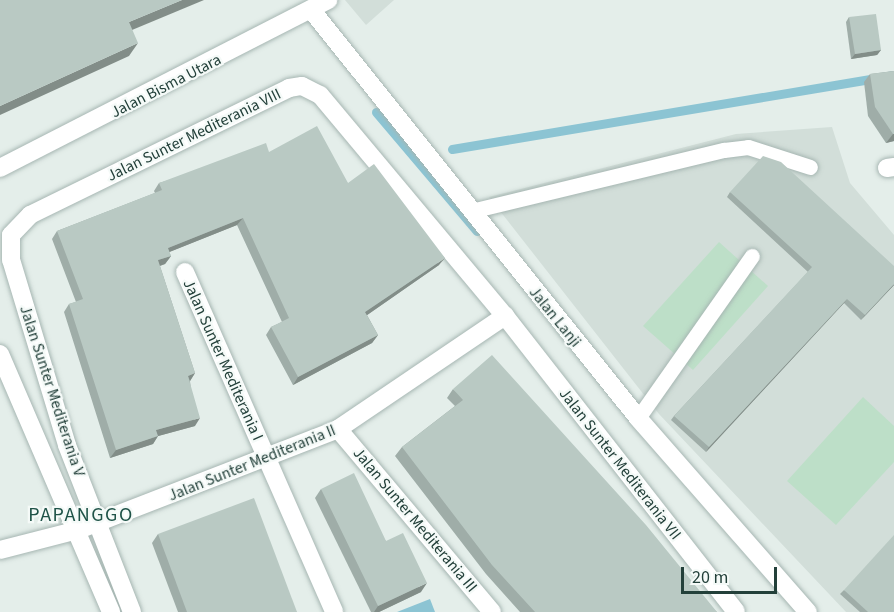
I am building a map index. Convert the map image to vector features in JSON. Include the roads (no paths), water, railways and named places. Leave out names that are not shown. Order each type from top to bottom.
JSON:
[{"type":"street","name":"Jalan Bisma Utara","points":[[0,168],[313,12],[329,0]]},
{"type":"street","name":"Jalan Lanji","points":[[313,12],[638,418],[808,612]]},
{"type":"street","name":"Jalan Sunter Mediterania VIII","points":[[10,235],[30,215],[302,86],[320,95],[505,316]]},
{"type":"street","name":"Jalan Sunter Mediterania V","points":[[10,235],[8,250],[67,445],[132,612]]},
{"type":"street","name":"Jalan Sunter Mediterania I","points":[[185,272],[334,612]]},
{"type":"street","name":"Jalan Sunter Mediterania II","points":[[0,550],[78,530],[338,429],[505,316]]},
{"type":"street","name":"Jalan Sunter Mediterania VII","points":[[505,316],[736,612]]},
{"type":"street","points":[[0,354],[78,530],[111,612]]},
{"type":"street","name":"Jalan Sunter Mediterania III","points":[[338,429],[492,612]]},
{"type":"lane","points":[[471,211],[724,150],[748,147],[810,167]]},
{"type":"lane","points":[[638,418],[752,256]]},
{"type":"water","points":[[430,599],[435,612],[397,612]]},
{"type":"waterway","points":[[452,149],[894,75]]},
{"type":"waterway","points":[[376,112],[477,231]]},
{"type":"district","name":"PAPANGGO","points":[[81,515]]}]
